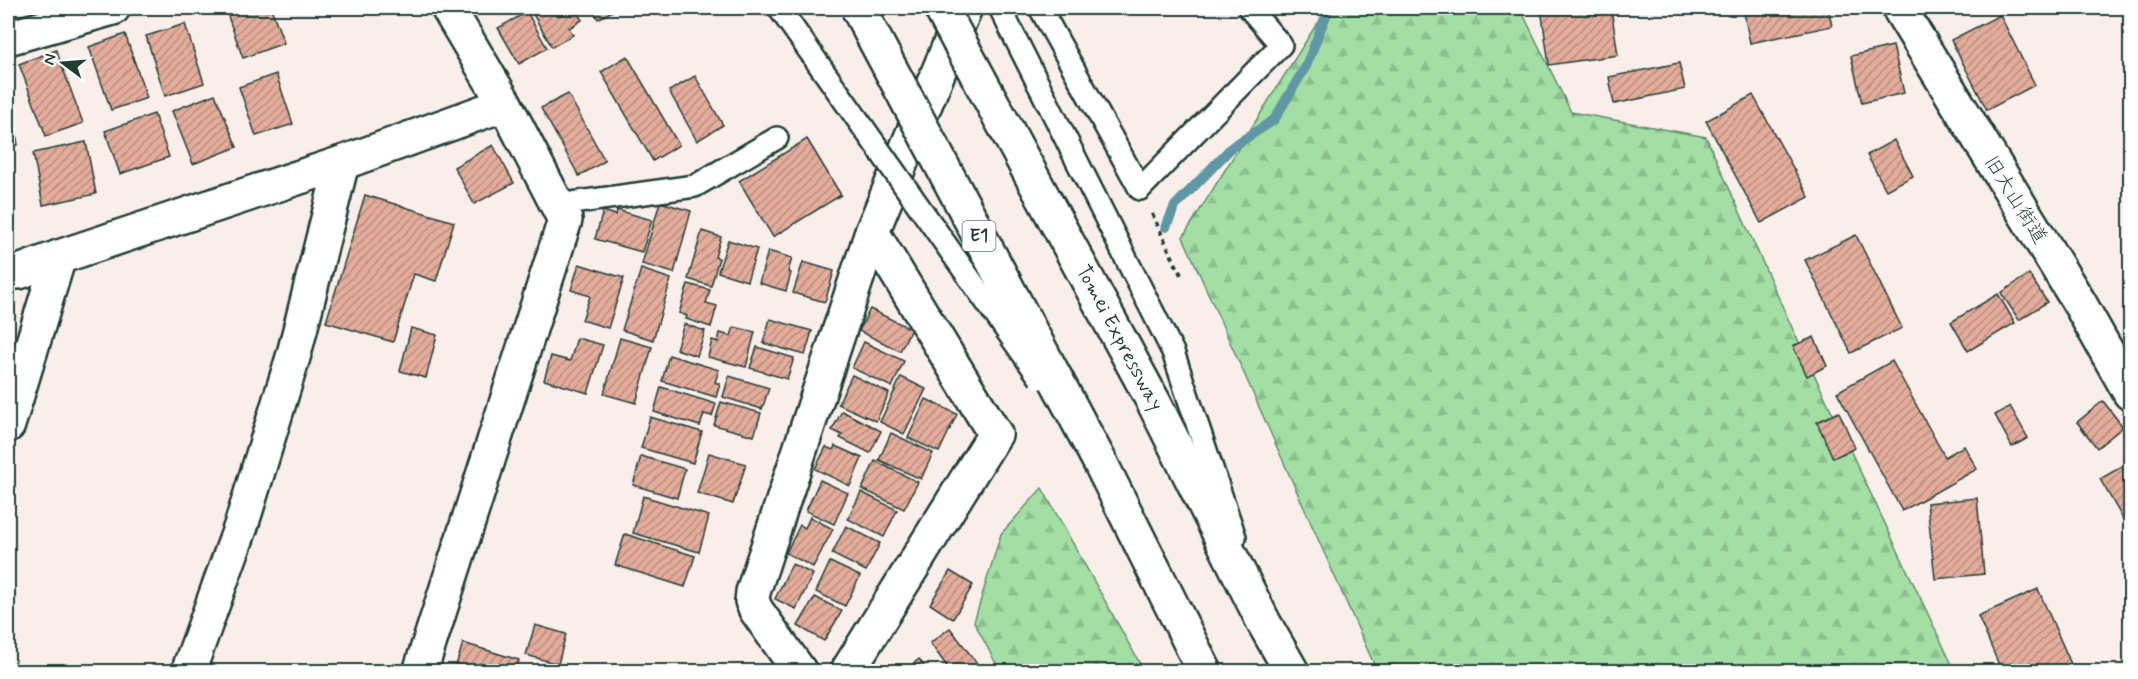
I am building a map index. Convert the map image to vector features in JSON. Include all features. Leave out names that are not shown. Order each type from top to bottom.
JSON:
[{"type":"main road","points":[[8,38],[113,8]]},
{"type":"main road","points":[[420,672],[565,220],[505,104],[448,8]]},
{"type":"main road","name":"E1","points":[[858,8],[1101,464],[1205,672]]},
{"type":"main road","name":"Tomei Expressway","points":[[941,8],[1153,401],[1264,623],[1292,672]]},
{"type":"main road","points":[[800,672],[756,609],[752,601],[753,592],[872,232],[965,8]]},
{"type":"main road","name":"旧大山街道","points":[[1899,8],[2080,304],[2130,393]]},
{"type":"main road","points":[[8,272],[19,272],[342,164],[505,104]]},
{"type":"main road","points":[[188,672],[241,526],[294,354],[342,164]]},
{"type":"main road","points":[[847,672],[995,434],[872,232]]},
{"type":"main road","points":[[8,425],[59,257]]},
{"type":"lane","points":[[779,8],[1101,464]]},
{"type":"lane","points":[[1000,8],[1173,352],[1264,623]]},
{"type":"lane","points":[[1040,8],[1140,189],[1281,45],[1249,8]]},
{"type":"lane","points":[[557,205],[695,186],[777,138]]},
{"type":"path","points":[[1140,189],[1181,275]]},
{"type":"green space","points":[[1334,8],[1520,8],[1571,112],[1706,137],[1794,332],[1955,671],[1377,671],[1183,237],[1316,25]]},
{"type":"green space","points":[[1042,488],[1144,671],[1000,671],[974,622],[1001,534]]},
{"type":"building","points":[[225,8],[271,8],[284,43],[243,58]]},
{"type":"building","points":[[574,8],[582,20],[569,28],[573,35],[552,47],[530,9]]},
{"type":"building","points":[[592,8],[618,8],[598,19]]},
{"type":"building","points":[[1541,8],[1611,8],[1618,55],[1549,65]]},
{"type":"building","points":[[1743,8],[1828,8],[1832,26],[1750,43]]},
{"type":"building","points":[[527,12],[547,48],[519,64],[498,28]]},
{"type":"building","points":[[2000,15],[2035,85],[1987,110],[1951,40]]},
{"type":"building","points":[[185,24],[204,83],[165,96],[146,36]]},
{"type":"building","points":[[125,34],[147,98],[111,110],[89,47]]},
{"type":"building","points":[[1893,46],[1904,93],[1862,103],[1851,56]]},
{"type":"building","points":[[56,50],[83,123],[46,136],[19,64]]},
{"type":"building","points":[[627,56],[679,145],[653,161],[601,72]]},
{"type":"building","points":[[1679,63],[1685,89],[1614,104],[1609,77]]},
{"type":"building","points":[[276,74],[293,124],[256,136],[239,87]]},
{"type":"building","points":[[695,76],[723,125],[697,141],[669,91]]},
{"type":"building","points":[[8,81],[18,145],[8,147]]},
{"type":"building","points":[[215,94],[237,147],[193,164],[172,111]]},
{"type":"building","points":[[568,94],[605,161],[579,176],[541,108]]},
{"type":"building","points":[[1753,95],[1809,197],[1761,223],[1706,121]]},
{"type":"building","points":[[154,114],[169,157],[120,174],[105,131]]},
{"type":"building","points":[[807,139],[841,195],[773,237],[739,181]]},
{"type":"building","points":[[1894,140],[1913,176],[1886,190],[1867,155]]},
{"type":"building","points":[[86,142],[96,194],[43,205],[33,153]]},
{"type":"building","points":[[493,145],[514,183],[474,204],[454,167]]},
{"type":"building","points":[[365,195],[454,222],[436,281],[414,274],[393,342],[326,322]]},
{"type":"building","points":[[660,202],[691,211],[674,273],[642,264]]},
{"type":"building","points":[[617,210],[652,220],[642,252],[595,239],[603,211],[616,215]]},
{"type":"building","points":[[702,231],[721,237],[715,257],[719,258],[711,286],[688,279]]},
{"type":"building","points":[[1856,235],[1902,328],[1851,353],[1805,260]]},
{"type":"building","points":[[728,240],[757,249],[747,281],[718,272]]},
{"type":"building","points":[[768,251],[792,258],[786,291],[759,283]]},
{"type":"building","points":[[803,262],[834,271],[825,302],[793,293]]},
{"type":"building","points":[[579,264],[624,278],[608,328],[582,320],[590,296],[571,290]]},
{"type":"building","points":[[641,269],[671,279],[653,340],[622,330]]},
{"type":"building","points":[[2029,274],[2047,302],[2019,320],[2001,293]]},
{"type":"building","points":[[688,284],[710,290],[706,303],[717,306],[711,327],[686,319],[687,316],[679,313]]},
{"type":"building","points":[[1998,294],[2015,323],[1968,351],[1951,322]]},
{"type":"building","points":[[870,309],[911,329],[900,351],[859,331]]},
{"type":"building","points":[[770,319],[812,331],[805,355],[763,343]]},
{"type":"building","points":[[684,324],[705,331],[697,356],[676,349]]},
{"type":"building","points":[[734,327],[755,332],[746,367],[708,357],[712,340],[718,342],[720,333],[731,336]]},
{"type":"building","points":[[411,328],[437,335],[426,378],[400,371]]},
{"type":"building","points":[[1814,337],[1827,366],[1807,376],[1793,346]]},
{"type":"building","points":[[577,338],[603,345],[588,393],[544,380],[551,356],[570,361]]},
{"type":"building","points":[[620,338],[652,347],[636,403],[604,394]]},
{"type":"building","points":[[864,342],[904,361],[892,387],[852,368]]},
{"type":"building","points":[[757,347],[794,358],[787,379],[750,368]]},
{"type":"building","points":[[669,355],[719,370],[715,382],[720,384],[716,397],[662,381]]},
{"type":"building","points":[[1892,361],[1945,457],[1964,446],[1977,469],[1902,511],[1837,392]]},
{"type":"building","points":[[852,375],[889,393],[876,421],[838,404]]},
{"type":"building","points":[[729,376],[769,388],[762,409],[723,397]]},
{"type":"building","points":[[901,377],[926,389],[904,434],[880,422]]},
{"type":"building","points":[[661,387],[716,404],[712,416],[704,414],[700,426],[654,412]]},
{"type":"building","points":[[926,399],[957,414],[939,452],[908,438]]},
{"type":"building","points":[[2103,401],[2123,427],[2097,448],[2077,422]]},
{"type":"building","points":[[721,402],[761,413],[754,436],[714,425]]},
{"type":"building","points":[[2010,406],[2028,438],[2012,447],[1995,415]]},
{"type":"building","points":[[842,411],[881,431],[870,453],[840,438],[842,435],[832,430]]},
{"type":"building","points":[[1839,412],[1855,448],[1833,458],[1817,422]]},
{"type":"building","points":[[650,417],[702,432],[693,463],[641,448]]},
{"type":"building","points":[[891,433],[933,453],[921,479],[879,460]]},
{"type":"building","points":[[835,446],[862,458],[850,486],[815,469],[826,447],[833,450]]},
{"type":"building","points":[[709,453],[746,464],[733,504],[697,493]]},
{"type":"building","points":[[641,456],[685,469],[677,498],[633,485]]},
{"type":"building","points":[[875,461],[918,482],[904,509],[862,489]]},
{"type":"building","points":[[2128,463],[2130,467],[2130,515],[2123,519],[2100,479]]},
{"type":"building","points":[[820,480],[848,493],[834,524],[806,511]]},
{"type":"building","points":[[861,492],[897,510],[884,537],[848,519]]},
{"type":"building","points":[[643,496],[709,516],[699,552],[633,533]]},
{"type":"building","points":[[1977,498],[1984,574],[1935,579],[1927,503]]},
{"type":"building","points":[[810,517],[833,529],[813,567],[786,553],[800,525],[805,528]]},
{"type":"building","points":[[846,526],[880,543],[866,571],[832,554]]},
{"type":"building","points":[[625,534],[695,556],[685,587],[615,565]]},
{"type":"building","points":[[830,562],[860,576],[845,606],[816,592]]},
{"type":"building","points":[[792,564],[813,574],[796,609],[775,599]]},
{"type":"building","points":[[950,571],[973,585],[953,619],[930,604]]},
{"type":"building","points":[[2038,589],[2071,664],[2055,672],[2002,672],[1978,616]]},
{"type":"building","points":[[815,597],[842,611],[824,641],[798,626]]},
{"type":"building","points":[[535,625],[566,634],[558,664],[526,655]]},
{"type":"building","points":[[950,628],[982,670],[979,672],[951,672],[930,643]]},
{"type":"building","points":[[463,643],[519,660],[516,672],[454,672]]},
{"type":"building","points":[[919,659],[928,672],[903,672]]},
{"type":"waterway","points":[[1166,227],[1175,206],[1232,147],[1274,120],[1306,66],[1329,8]]}]
